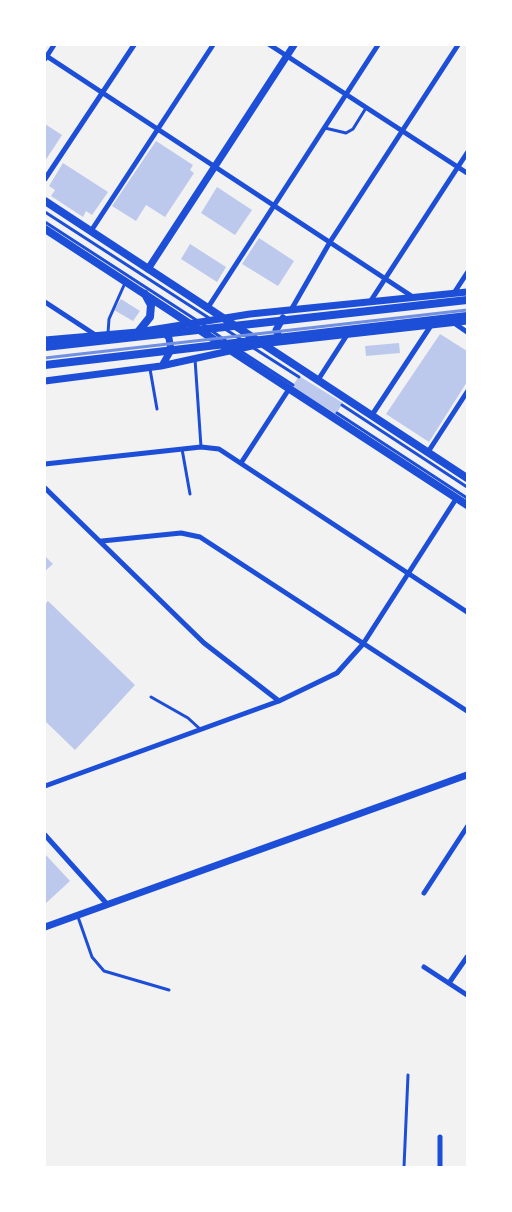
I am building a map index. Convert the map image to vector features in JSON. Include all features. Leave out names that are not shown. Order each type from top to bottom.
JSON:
[{"type":"main road","points":[[45,201],[207,309],[218,321],[261,344],[467,477]]},
{"type":"main road","points":[[45,229],[145,294],[198,325],[467,505]]},
{"type":"main road","points":[[138,332],[150,317],[151,305],[145,294]]},
{"type":"main road","points":[[45,346],[467,300]]},
{"type":"main road","points":[[45,365],[467,319]]},
{"type":"street","points":[[54,45],[46,56],[413,297]]},
{"type":"street","points":[[45,179],[134,45]]},
{"type":"street","points":[[91,231],[213,45]]},
{"type":"street","points":[[270,45],[467,173]]},
{"type":"street","points":[[148,269],[294,45]]},
{"type":"street","points":[[207,309],[378,45]]},
{"type":"street","points":[[285,342],[278,338],[276,330],[291,310],[330,242],[458,45]]},
{"type":"street","points":[[370,302],[467,153]]},
{"type":"street","points":[[454,293],[467,273]]},
{"type":"street","points":[[45,340],[161,330],[291,310],[467,292]]},
{"type":"street","points":[[45,302],[97,336]]},
{"type":"street","points":[[45,381],[161,366],[233,348],[467,319]]},
{"type":"street","points":[[453,322],[467,332]]},
{"type":"street","points":[[372,415],[432,324]]},
{"type":"street","points":[[161,330],[169,338],[171,351],[161,366]]},
{"type":"street","points":[[318,380],[347,335]]},
{"type":"street","points":[[241,463],[291,387]]},
{"type":"street","points":[[428,452],[467,392]]},
{"type":"street","points":[[45,464],[201,447],[219,449],[467,612]]},
{"type":"street","points":[[45,488],[102,541],[204,643],[279,701]]},
{"type":"street","points":[[45,786],[279,701],[337,673],[363,644],[456,499]]},
{"type":"street","points":[[102,541],[191,534],[467,711]]},
{"type":"street","points":[[45,927],[467,775]]},
{"type":"street","points":[[424,893],[466,830]]},
{"type":"street","points":[[45,835],[106,904]]},
{"type":"street","points":[[450,983],[467,957]]},
{"type":"street","points":[[424,967],[467,995]]},
{"type":"street","points":[[440,1137],[440,1167]]},
{"type":"lane","points":[[325,128],[346,134],[366,108]]},
{"type":"lane","points":[[45,212],[218,321],[298,377]]},
{"type":"lane","points":[[45,222],[198,325]]},
{"type":"lane","points":[[108,335],[109,318],[125,281]]},
{"type":"lane","points":[[194,358],[201,447]]},
{"type":"lane","points":[[150,367],[157,409]]},
{"type":"lane","points":[[342,405],[467,487]]},
{"type":"lane","points":[[337,413],[467,498]]},
{"type":"lane","points":[[182,449],[190,494]]},
{"type":"lane","points":[[151,697],[188,718],[201,730]]},
{"type":"lane","points":[[77,915],[92,957],[104,971],[169,990]]},
{"type":"lane","points":[[404,1167],[408,1075]]},
{"type":"building","points":[[45,124],[62,135],[45,161]]},
{"type":"building","points":[[156,141],[193,165],[190,170],[194,173],[165,217],[146,205],[136,221],[112,206]]},
{"type":"building","points":[[63,163],[108,192],[92,215],[86,211],[83,217],[51,196],[55,190],[49,186]]},
{"type":"building","points":[[217,187],[252,210],[235,235],[201,213]]},
{"type":"building","points":[[259,238],[294,261],[278,286],[242,264]]},
{"type":"building","points":[[190,244],[226,267],[217,282],[181,259]]},
{"type":"building","points":[[121,299],[140,311],[133,321],[114,310]]},
{"type":"building","points":[[440,334],[467,351],[467,382],[429,442],[386,414]]},
{"type":"building","points":[[399,343],[400,353],[366,356],[365,346]]},
{"type":"building","points":[[299,376],[343,403],[336,414],[292,387]]},
{"type":"building","points":[[45,556],[53,564],[45,571]]},
{"type":"building","points":[[48,601],[135,685],[75,750],[45,721],[45,604]]},
{"type":"building","points":[[45,854],[70,881],[45,904]]},
{"type":"railway","points":[[45,358],[467,310]]}]
